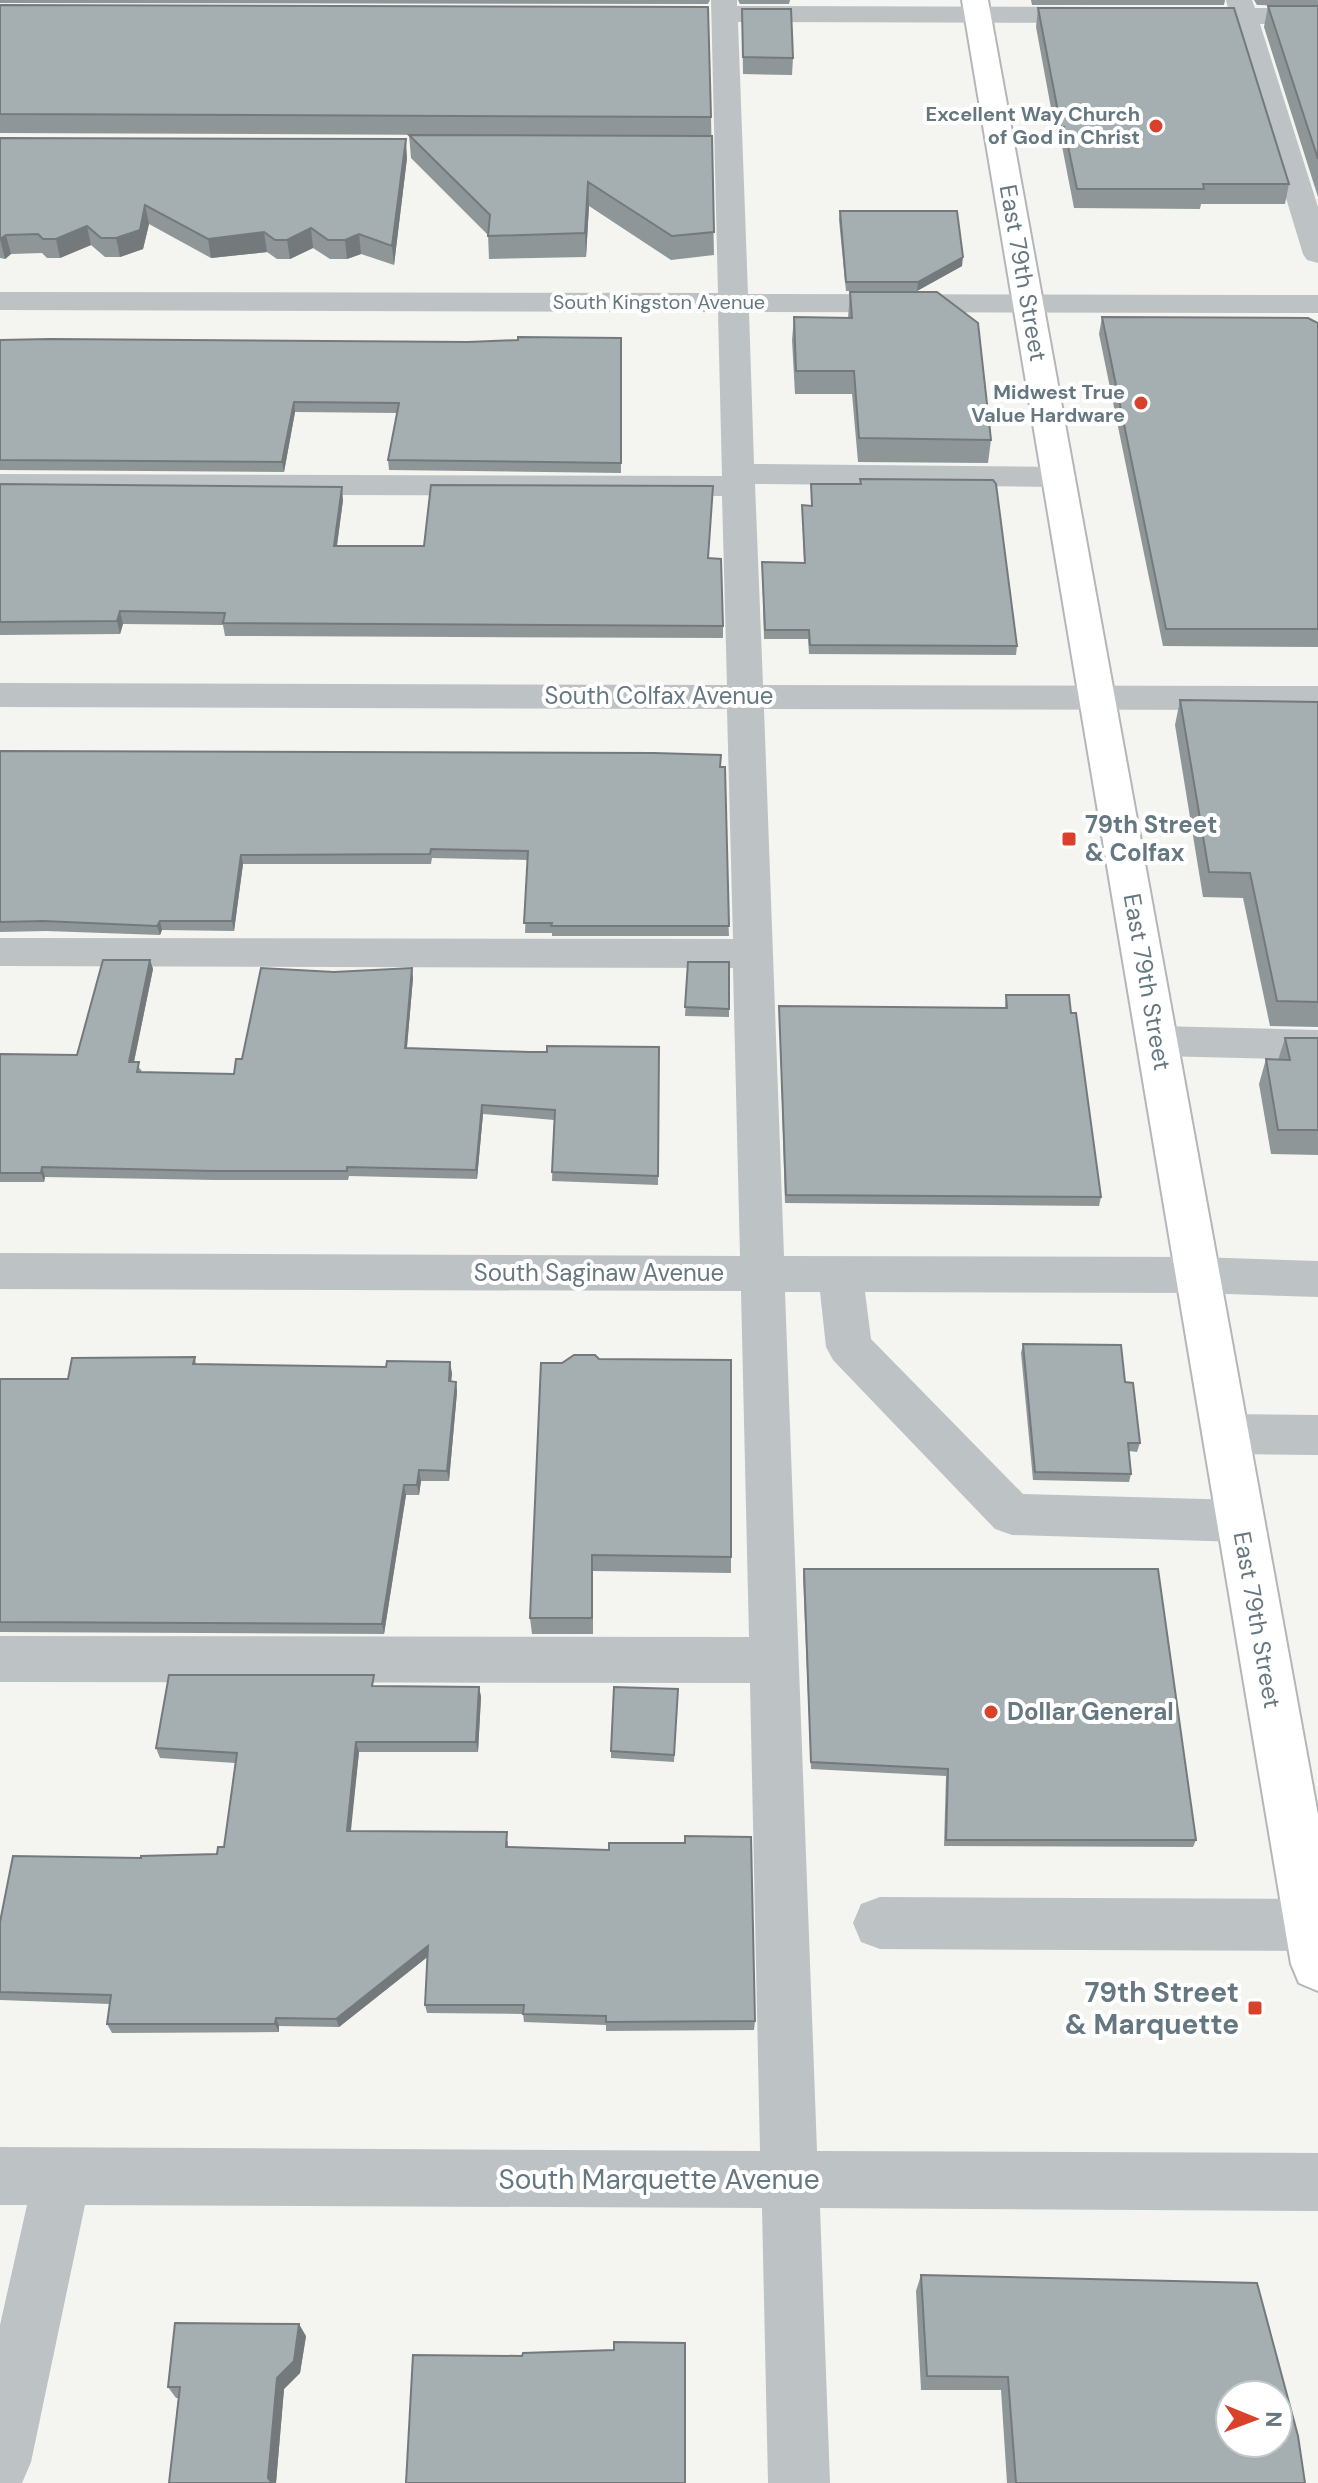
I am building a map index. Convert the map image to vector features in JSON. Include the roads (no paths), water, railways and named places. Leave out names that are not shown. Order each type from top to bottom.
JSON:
[{"type":"main road","name":"East 79th Street","points":[[976,8],[1314,1944]]},
{"type":"street","points":[[799,2483],[733,303],[712,148],[713,10],[976,8],[1118,16]]},
{"type":"street","points":[[1149,16],[1241,8],[1318,16]]},
{"type":"street","points":[[1241,8],[1318,254]]},
{"type":"street","points":[[1287,155],[1318,155]]},
{"type":"street","name":"South Kingston Avenue","points":[[0,301],[1318,304]]},
{"type":"street","points":[[0,484],[1059,477]]},
{"type":"street","name":"South Colfax Avenue","points":[[0,695],[1318,698]]},
{"type":"street","points":[[0,952],[752,954]]},
{"type":"street","points":[[1157,1041],[1318,1045]]},
{"type":"street","name":"South Saginaw Avenue","points":[[0,1271],[1198,1275],[1318,1279]]},
{"type":"street","points":[[840,1274],[849,1347],[1012,1514],[1240,1521]]},
{"type":"street","points":[[1226,1434],[1318,1435]]},
{"type":"street","points":[[0,1659],[774,1660]]},
{"type":"street","points":[[880,1923],[1314,1944]]},
{"type":"street","name":"South Marquette Avenue","points":[[0,2176],[1318,2182]]},
{"type":"street","points":[[0,2462],[62,2176]]},
{"type":"place","name":"Excellent Way Church of God in Christ","points":[[1156,126]]},
{"type":"place","name":"Midwest True Value Hardware","points":[[1141,403]]},
{"type":"place","name":"79th Street & Colfax","points":[[1069,839]]},
{"type":"place","name":"Dollar General","points":[[991,1712]]},
{"type":"place","name":"79th Street & Marquette","points":[[1255,2008]]}]
